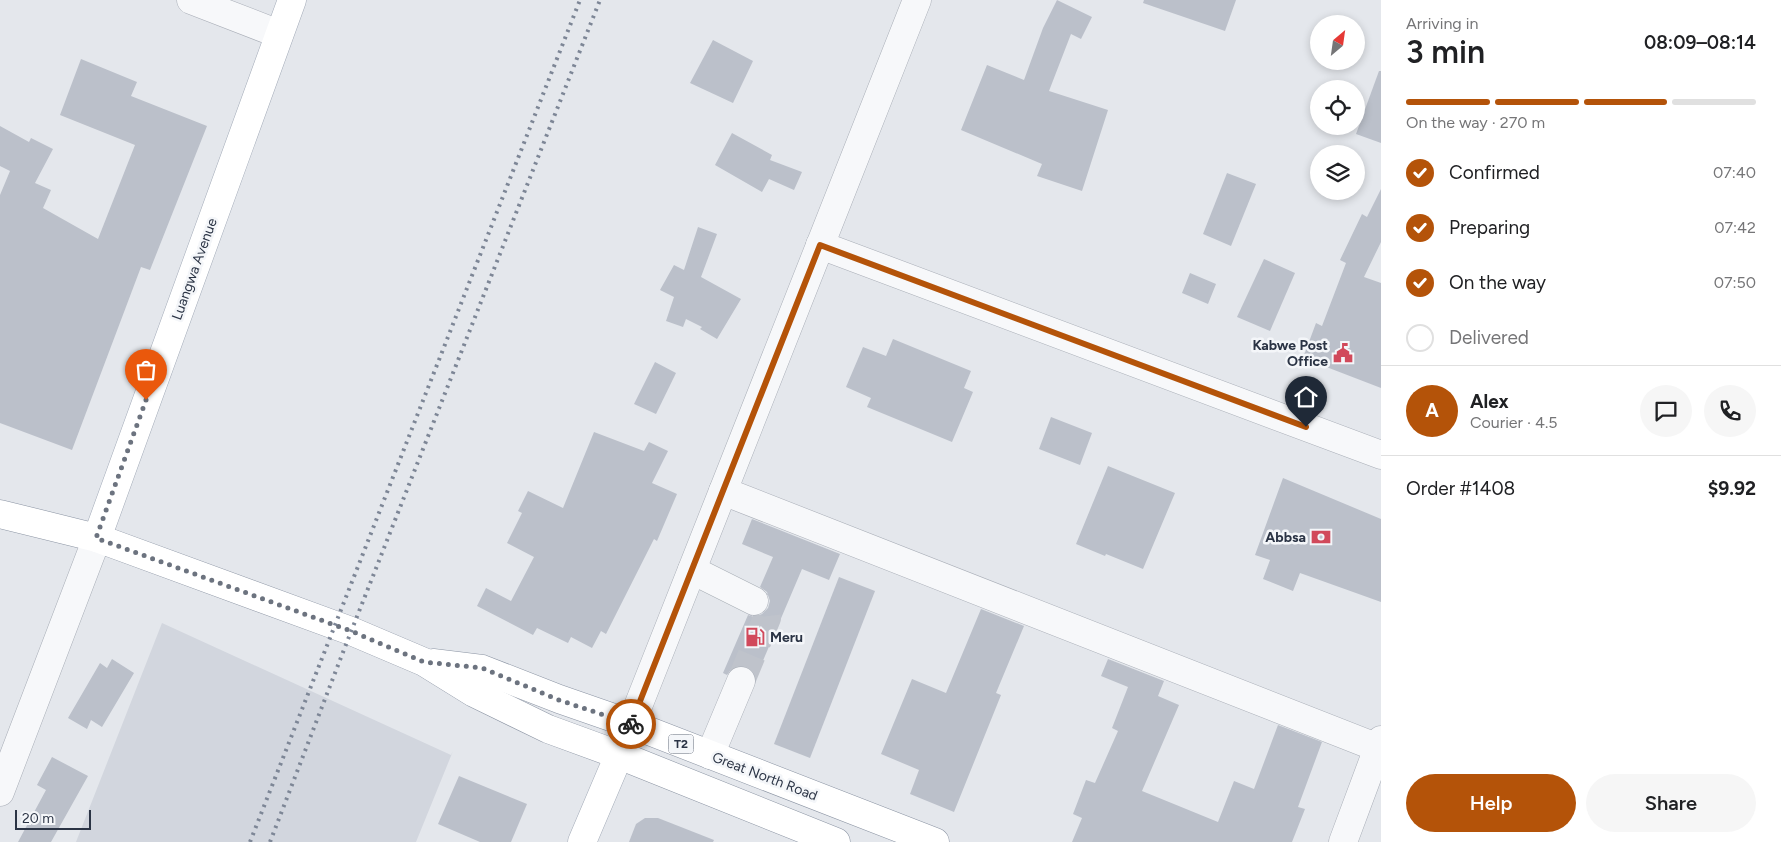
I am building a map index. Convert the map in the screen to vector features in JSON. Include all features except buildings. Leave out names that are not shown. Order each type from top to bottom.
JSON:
[{"type":"main road","name":"Luangwa Avenue","points":[[96,538],[292,0]]},
{"type":"main road","name":"Great North Road","points":[[0,514],[96,538],[343,628],[424,662],[474,693],[548,729],[620,755],[836,842]]},
{"type":"main road","name":"Great North Road","points":[[424,662],[482,668],[559,700],[630,724],[935,842]]},
{"type":"main road","points":[[582,842],[620,755]]},
{"type":"street","points":[[190,0],[279,34]]},
{"type":"street","points":[[630,724],[917,0]]},
{"type":"street","points":[[820,245],[1381,455]]},
{"type":"street","points":[[723,491],[1380,746],[1343,842]]},
{"type":"street","points":[[0,792],[96,538]]},
{"type":"street","points":[[692,570],[754,601]]},
{"type":"street","points":[[710,755],[741,681]]},
{"type":"shaded area","points":[[162,623],[451,755],[453,751],[416,842],[76,842]]},
{"type":"tunnel","points":[[741,681],[767,618],[766,610],[754,601]]},
{"type":"railway","points":[[250,842],[580,0]]},
{"type":"railway","points":[[270,842],[600,0]]},
{"type":"way so far","points":[[146,400],[96,538],[351,631],[424,662],[482,668],[559,700],[631,724]]},
{"type":"place","name":"Kabwe Post Office","points":[[1343,353]]},
{"type":"place","name":"Abbsa","points":[[1321,537]]},
{"type":"place","name":"Meru","points":[[755,637]]},
{"type":"route","points":[[631,724],[820,245],[1306,427]]}]
